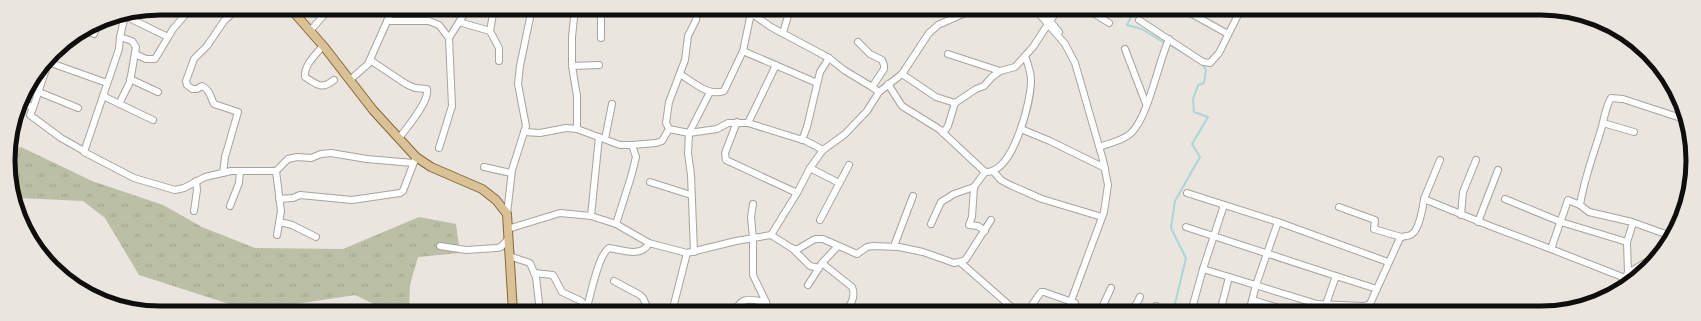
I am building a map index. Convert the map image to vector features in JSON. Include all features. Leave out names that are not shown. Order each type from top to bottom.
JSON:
[{"type":"main road","points":[[296,15],[323,46],[373,110],[400,137],[415,160],[482,189],[496,200],[507,214],[513,306]]},
{"type":"street","points":[[135,54],[146,59],[155,59],[173,29],[184,15]]},
{"type":"street","points":[[223,173],[225,157],[238,112],[214,104],[210,92],[206,88],[202,86],[197,89],[192,89],[187,85],[186,76],[194,60],[207,46],[224,21],[230,15]]},
{"type":"street","points":[[310,30],[324,15]]},
{"type":"street","points":[[350,80],[368,64],[388,15]]},
{"type":"street","points":[[439,148],[452,106],[449,38],[464,15]]},
{"type":"street","points":[[493,15],[490,31],[499,48],[499,61]]},
{"type":"street","points":[[507,214],[511,173],[526,126],[518,84],[520,66],[531,15]]},
{"type":"street","points":[[574,15],[572,37],[572,66],[577,96],[577,129]]},
{"type":"street","points":[[601,15],[601,38]]},
{"type":"street","points":[[669,129],[666,123],[669,102],[685,60],[688,36],[697,15]]},
{"type":"street","points":[[680,74],[710,92],[722,92],[727,88],[743,51],[751,15]]},
{"type":"street","points":[[754,15],[783,33],[829,58],[844,70],[872,86],[878,92]]},
{"type":"street","points":[[783,33],[788,15]]},
{"type":"street","points":[[771,235],[797,194],[810,168],[823,150],[850,128],[867,111],[878,92],[902,74],[928,33],[938,25],[960,15]]},
{"type":"street","points":[[1041,15],[1074,51],[1079,61],[1110,172],[1111,185],[1108,213],[1071,306]]},
{"type":"street","points":[[1044,15],[1065,44],[1075,63],[1105,168],[1108,185],[1102,217],[1072,306]]},
{"type":"street","points":[[943,133],[948,126],[956,103],[976,89],[984,86],[1000,71],[1015,67],[1025,56],[1054,15]]},
{"type":"street","points":[[1097,15],[1109,22]]},
{"type":"street","points":[[1194,15],[1228,34]]},
{"type":"street","points":[[1138,20],[1203,62],[1210,63],[1219,53],[1238,15]]},
{"type":"street","points":[[129,19],[168,37]]},
{"type":"street","points":[[84,151],[118,49],[123,20]]},
{"type":"street","points":[[387,21],[429,21],[439,25],[449,38]]},
{"type":"street","points":[[459,22],[490,31]]},
{"type":"street","points":[[120,36],[132,41],[136,47],[130,80],[120,104]]},
{"type":"street","points":[[1102,146],[1130,134],[1140,120],[1162,54],[1169,39]]},
{"type":"street","points":[[858,42],[870,54],[882,60],[884,65],[884,68],[872,86]]},
{"type":"street","points":[[323,46],[311,61],[305,72],[305,77],[321,86],[326,86],[334,80]]},
{"type":"street","points":[[1126,49],[1146,104]]},
{"type":"street","points":[[743,51],[817,83]]},
{"type":"street","points":[[948,54],[1000,71]]},
{"type":"street","points":[[985,231],[978,226],[969,225],[972,217],[974,187],[985,172],[993,171],[999,167],[1014,145],[1021,129],[1030,99],[1031,82],[1031,73],[1025,56]]},
{"type":"street","points":[[802,140],[807,127],[820,72],[829,58]]},
{"type":"street","points":[[370,60],[406,84],[414,88],[427,89],[428,92],[424,103],[400,137]]},
{"type":"street","points":[[54,62],[107,83]]},
{"type":"street","points":[[572,66],[599,65]]},
{"type":"street","points":[[748,123],[776,65]]},
{"type":"street","points":[[902,74],[936,97],[956,103]]},
{"type":"street","points":[[42,76],[39,92],[30,115],[38,122],[84,151],[134,178],[165,188],[175,190],[184,188],[196,181],[223,173],[240,171],[276,172],[288,159],[297,157],[311,158],[321,154],[331,153],[367,159],[415,160],[403,191],[400,193],[352,200],[300,195],[293,198],[279,199]]},
{"type":"street","points":[[130,80],[158,92]]},
{"type":"street","points":[[888,84],[902,106],[943,133],[985,172]]},
{"type":"street","points":[[39,92],[78,108]]},
{"type":"street","points":[[674,306],[690,252],[691,176],[688,153],[688,133],[710,92]]},
{"type":"street","points":[[103,96],[153,120]]},
{"type":"street","points":[[1580,205],[1583,184],[1603,123],[1607,104],[1611,98],[1623,99],[1679,117]]},
{"type":"street","points":[[26,104],[33,108]]},
{"type":"street","points":[[591,216],[602,138],[612,104]]},
{"type":"street","points":[[737,122],[725,153],[726,160],[797,194]]},
{"type":"street","points":[[669,129],[688,133],[708,131],[728,123],[748,123],[802,140],[823,150]]},
{"type":"street","points":[[1603,123],[1634,132]]},
{"type":"street","points":[[524,132],[540,133],[561,128],[577,129],[620,145],[632,145],[662,141],[669,129]]},
{"type":"street","points":[[1021,129],[1050,141],[1105,168]]},
{"type":"street","points":[[616,224],[636,157],[632,145]]},
{"type":"street","points":[[1339,207],[1375,220],[1374,229],[1401,237],[1412,234],[1420,220],[1424,200],[1440,160]]},
{"type":"street","points":[[1462,215],[1463,192],[1476,160]]},
{"type":"street","points":[[820,220],[849,165]]},
{"type":"street","points":[[484,167],[511,173]]},
{"type":"street","points":[[810,168],[839,183]]},
{"type":"street","points":[[1478,222],[1498,170]]},
{"type":"street","points":[[230,206],[239,183],[240,171]]},
{"type":"street","points":[[993,171],[1001,180],[1042,199],[1102,217]]},
{"type":"street","points":[[276,172],[281,212],[277,235]]},
{"type":"street","points":[[194,211],[197,190],[196,181]]},
{"type":"street","points":[[650,182],[691,195]]},
{"type":"street","points":[[931,224],[941,202],[954,194],[974,187]]},
{"type":"street","points":[[1188,193],[1278,222],[1388,262]]},
{"type":"street","points":[[894,246],[913,196]]},
{"type":"street","points":[[1505,199],[1561,222],[1627,242]]},
{"type":"street","points":[[1424,200],[1478,222],[1626,276]]},
{"type":"street","points":[[1552,248],[1568,200],[1580,205],[1589,212],[1633,223],[1666,234]]},
{"type":"street","points":[[753,204],[751,217],[753,238],[753,275],[767,306]]},
{"type":"street","points":[[1193,306],[1213,236],[1224,205]]},
{"type":"street","points":[[508,229],[560,213],[591,216],[616,224],[649,243],[690,252],[771,235],[792,248],[810,266],[821,266],[852,287],[853,298],[849,306]]},
{"type":"street","points":[[792,248],[798,249],[815,239],[823,239],[857,254],[873,246],[894,246],[923,252],[954,263],[966,259],[991,220]]},
{"type":"street","points":[[280,222],[292,225],[316,237]]},
{"type":"street","points":[[1250,306],[1256,285],[1278,222]]},
{"type":"street","points":[[1626,276],[1627,242],[1633,223]]},
{"type":"street","points":[[1186,227],[1377,289]]},
{"type":"street","points":[[1203,269],[1317,304],[1364,306],[1370,304],[1388,262],[1401,237]]},
{"type":"street","points":[[440,246],[466,250],[497,248],[501,247],[508,239]]},
{"type":"street","points":[[587,306],[605,250],[609,248],[639,252],[644,250],[649,243]]},
{"type":"street","points":[[808,285],[821,266],[838,246]]},
{"type":"street","points":[[509,256],[530,263],[534,273],[539,306]]},
{"type":"street","points":[[960,262],[1010,306]]},
{"type":"street","points":[[1624,279],[1638,268]]},
{"type":"street","points":[[534,273],[553,275],[562,292],[581,301],[584,306]]},
{"type":"street","points":[[1326,304],[1336,276]]},
{"type":"street","points":[[1222,306],[1229,277]]},
{"type":"street","points":[[614,281],[644,298],[647,306]]},
{"type":"street","points":[[1103,306],[1111,288]]},
{"type":"street","points":[[1031,306],[1041,292],[1073,302]]},
{"type":"street","points":[[1135,306],[1140,297]]},
{"type":"street","points":[[737,306],[745,299],[766,302]]},
{"type":"street","points":[[1252,300],[1272,306]]},
{"type":"green space","points":[[21,147],[92,181],[163,205],[202,227],[255,248],[343,249],[419,217],[456,224],[460,253],[418,257],[410,285],[409,306],[378,306],[355,295],[284,306],[235,306],[139,275],[105,218],[83,201],[20,198],[15,170],[15,149]]},
{"type":"waterway","points":[[1132,15],[1127,25],[1142,29],[1163,42]]},
{"type":"waterway","points":[[1170,45],[1195,60]]},
{"type":"waterway","points":[[1174,306],[1186,258],[1171,228],[1175,201],[1200,157],[1192,144],[1208,117],[1194,112],[1193,99],[1198,85],[1204,83],[1206,70],[1202,64]]}]
